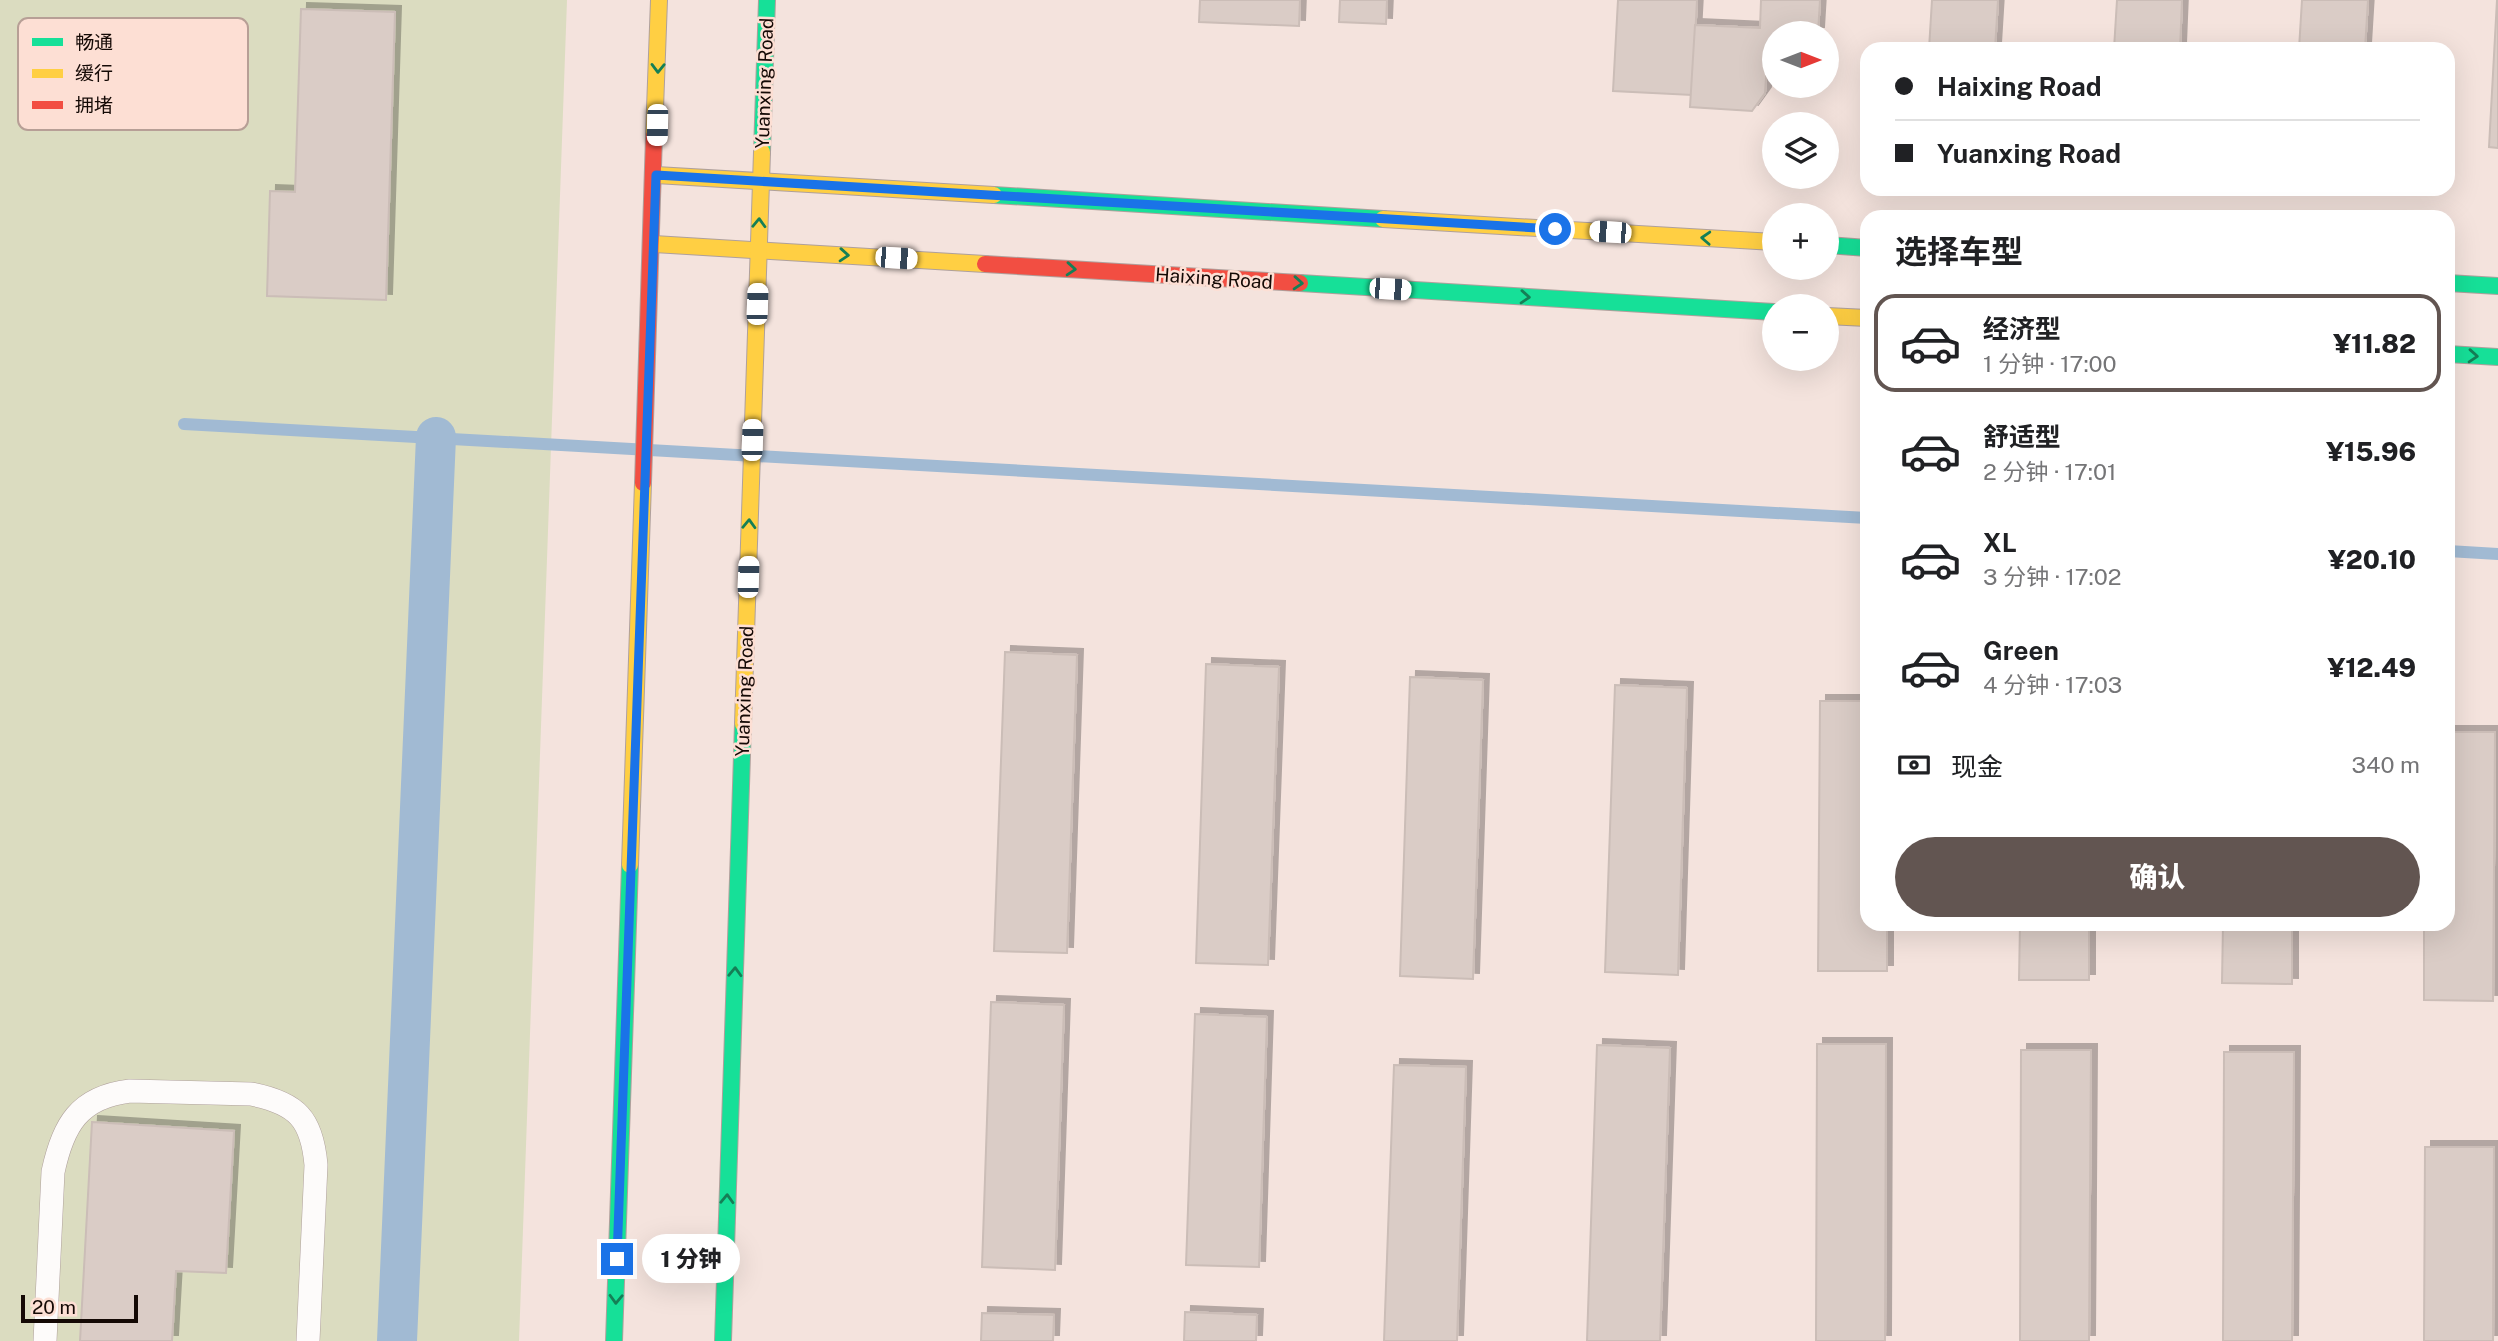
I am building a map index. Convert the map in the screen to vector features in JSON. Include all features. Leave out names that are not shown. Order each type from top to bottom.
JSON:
[{"type":"main road","points":[[614,1341],[654,244],[659,0]]},
{"type":"main road","name":"Yuanxing Road","points":[[723,1341],[767,0]]},
{"type":"main road","points":[[656,175],[1762,241]]},
{"type":"main road","name":"Haixing Road","points":[[654,244],[1762,312]]},
{"type":"main road","points":[[1839,246],[1860,247]]},
{"type":"main road","points":[[2455,283],[2498,286]]},
{"type":"main road","points":[[1839,317],[1860,318]]},
{"type":"main road","points":[[2455,354],[2498,357]]},
{"type":"lane","points":[[45,1341],[53,1172],[58,1147],[76,1114],[91,1102],[110,1093],[130,1091],[251,1094],[271,1098],[290,1107],[307,1122],[314,1144],[316,1166],[308,1341]]},
{"type":"green space","points":[[0,0],[567,0],[519,1341],[0,1341]]},
{"type":"building","points":[[1200,0],[1300,0],[1299,26],[1199,22]]},
{"type":"building","points":[[1340,0],[1387,0],[1386,24],[1339,22]]},
{"type":"building","points":[[1618,0],[1697,0],[1692,95],[1613,91]]},
{"type":"building","points":[[1761,0],[1820,0],[1819,21],[1762,21],[1762,97],[1752,111],[1690,107],[1695,25],[1760,28]]},
{"type":"building","points":[[1932,0],[1998,0],[1995,42],[1929,42]]},
{"type":"building","points":[[2117,0],[2182,0],[2180,42],[2114,42]]},
{"type":"building","points":[[2302,0],[2368,0],[2365,42],[2299,42]]},
{"type":"building","points":[[2498,0],[2498,148],[2489,147]]},
{"type":"building","points":[[301,9],[395,12],[386,300],[267,296],[270,191],[295,192]]},
{"type":"building","points":[[1005,652],[1077,655],[1067,953],[994,951]]},
{"type":"building","points":[[1206,664],[1279,667],[1268,965],[1196,963]]},
{"type":"building","points":[[1410,677],[1483,680],[1473,979],[1400,976]]},
{"type":"building","points":[[1615,685],[1687,688],[1678,975],[1605,972]]},
{"type":"building","points":[[1820,701],[1860,701],[1860,931],[1887,931],[1887,971],[1818,971]]},
{"type":"building","points":[[2455,732],[2495,732],[2493,1001],[2424,1000],[2424,931],[2455,931]]},
{"type":"building","points":[[2020,931],[2089,931],[2089,980],[2019,980]]},
{"type":"building","points":[[2223,931],[2292,931],[2292,984],[2222,983]]},
{"type":"building","points":[[991,1002],[1064,1005],[1055,1270],[982,1267]]},
{"type":"building","points":[[1195,1014],[1267,1017],[1259,1267],[1186,1265]]},
{"type":"building","points":[[1817,1044],[1886,1044],[1885,1341],[1816,1341]]},
{"type":"building","points":[[1597,1045],[1670,1048],[1660,1341],[1587,1341]]},
{"type":"building","points":[[2021,1050],[2091,1050],[2089,1341],[2020,1341]]},
{"type":"building","points":[[2224,1052],[2294,1052],[2292,1341],[2223,1341]]},
{"type":"building","points":[[1394,1065],[1466,1067],[1457,1341],[1384,1341]]},
{"type":"building","points":[[92,1122],[234,1131],[226,1273],[176,1271],[172,1341],[80,1341]]},
{"type":"building","points":[[2425,1147],[2494,1147],[2493,1341],[2424,1341]]},
{"type":"building","points":[[1185,1312],[1257,1315],[1256,1341],[1184,1341]]},
{"type":"building","points":[[982,1313],[1054,1315],[1053,1341],[981,1341]]},
{"type":"waterway","points":[[184,424],[1860,518]]},
{"type":"waterway","points":[[397,1341],[436,437]]},
{"type":"waterway","points":[[2455,551],[2498,554]]},
{"type":"traffic: fast","points":[[762,152],[767,0]]},
{"type":"traffic: fast","points":[[994,195],[1383,219]]},
{"type":"traffic: fast","points":[[1839,246],[1860,247]]},
{"type":"traffic: fast","points":[[1300,283],[1762,311]]},
{"type":"traffic: fast","points":[[2455,283],[2498,286]]},
{"type":"traffic: fast","points":[[2455,354],[2498,357]]},
{"type":"traffic: fast","points":[[723,1341],[743,724]]},
{"type":"traffic: fast","points":[[614,1341],[630,865]]},
{"type":"traffic: slow","points":[[654,136],[659,0]]},
{"type":"traffic: slow","points":[[743,724],[762,152]]},
{"type":"traffic: slow","points":[[656,175],[994,195]]},
{"type":"traffic: slow","points":[[1383,219],[1762,241]]},
{"type":"traffic: slow","points":[[654,244],[985,264]]},
{"type":"traffic: slow","points":[[1839,317],[1860,318]]},
{"type":"traffic: slow","points":[[630,865],[643,483]]},
{"type":"traffic: jam","points":[[643,483],[654,136]]},
{"type":"traffic: jam","points":[[985,264],[1300,283]]},
{"type":"route","points":[[617,1259],[656,175],[1555,229]]}]
